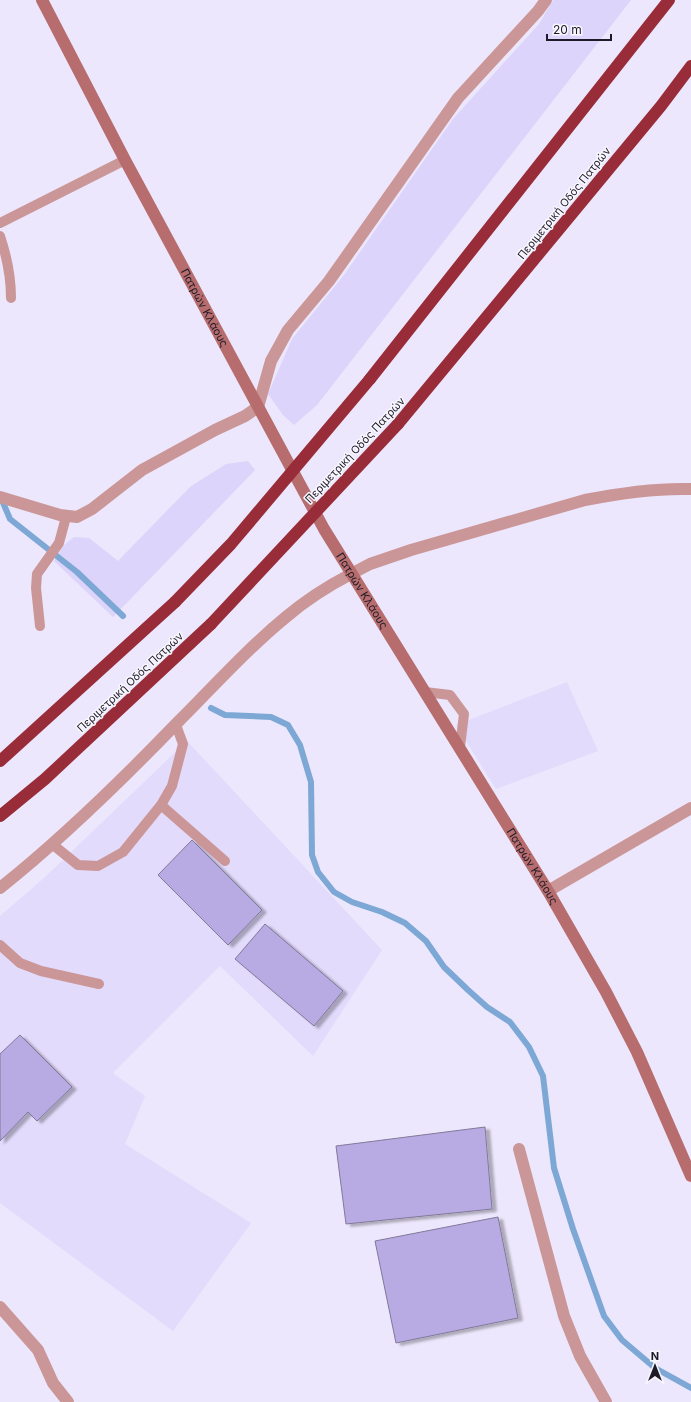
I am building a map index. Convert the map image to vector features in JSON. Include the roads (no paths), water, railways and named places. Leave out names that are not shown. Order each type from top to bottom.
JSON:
[{"type":"highway","points":[[0,762],[176,602],[231,544],[370,380],[669,0]]},
{"type":"highway","name":"Περιμετρική Οδός Πατρών","points":[[0,816],[45,779],[211,624],[398,424],[656,112],[691,66]]},
{"type":"main road","name":"Πατρών Κλάους","points":[[42,0],[125,160],[324,529],[548,891],[624,1024],[691,1176]]},
{"type":"street","points":[[4,498],[66,516],[77,516],[89,512],[142,470],[215,430],[245,416],[258,407],[271,361],[288,330],[333,276],[458,98],[538,11],[546,0]]},
{"type":"street","points":[[0,888],[52,844],[176,725],[227,672],[286,617],[327,588],[351,574],[370,564],[411,550],[585,500],[608,495],[691,489]]},
{"type":"street","points":[[548,891],[691,808]]},
{"type":"street","points":[[519,1149],[564,1316],[580,1356],[606,1402]]},
{"type":"street","points":[[0,1307],[38,1350],[53,1383],[68,1402]]},
{"type":"lane","points":[[0,223],[125,160]]},
{"type":"lane","points":[[0,236],[6,252],[11,279],[11,298]]},
{"type":"lane","points":[[40,626],[36,580],[39,571],[59,543],[66,516]]},
{"type":"lane","points":[[425,692],[450,695],[464,714],[460,747]]},
{"type":"lane","points":[[52,844],[78,865],[98,866],[123,852],[161,805],[172,786],[183,744],[176,725]]},
{"type":"lane","points":[[161,805],[225,861]]},
{"type":"lane","points":[[0,945],[20,963],[41,971],[99,984]]},
{"type":"waterway","points":[[1,498],[10,519],[77,572],[123,616]]},
{"type":"waterway","points":[[211,708],[225,715],[271,717],[288,725],[300,745],[311,782],[312,855],[318,872],[334,892],[352,902],[382,912],[405,923],[426,941],[444,967],[468,990],[487,1007],[510,1022],[529,1047],[543,1076],[554,1168],[573,1229],[604,1316],[622,1340],[655,1368],[691,1388]]}]
